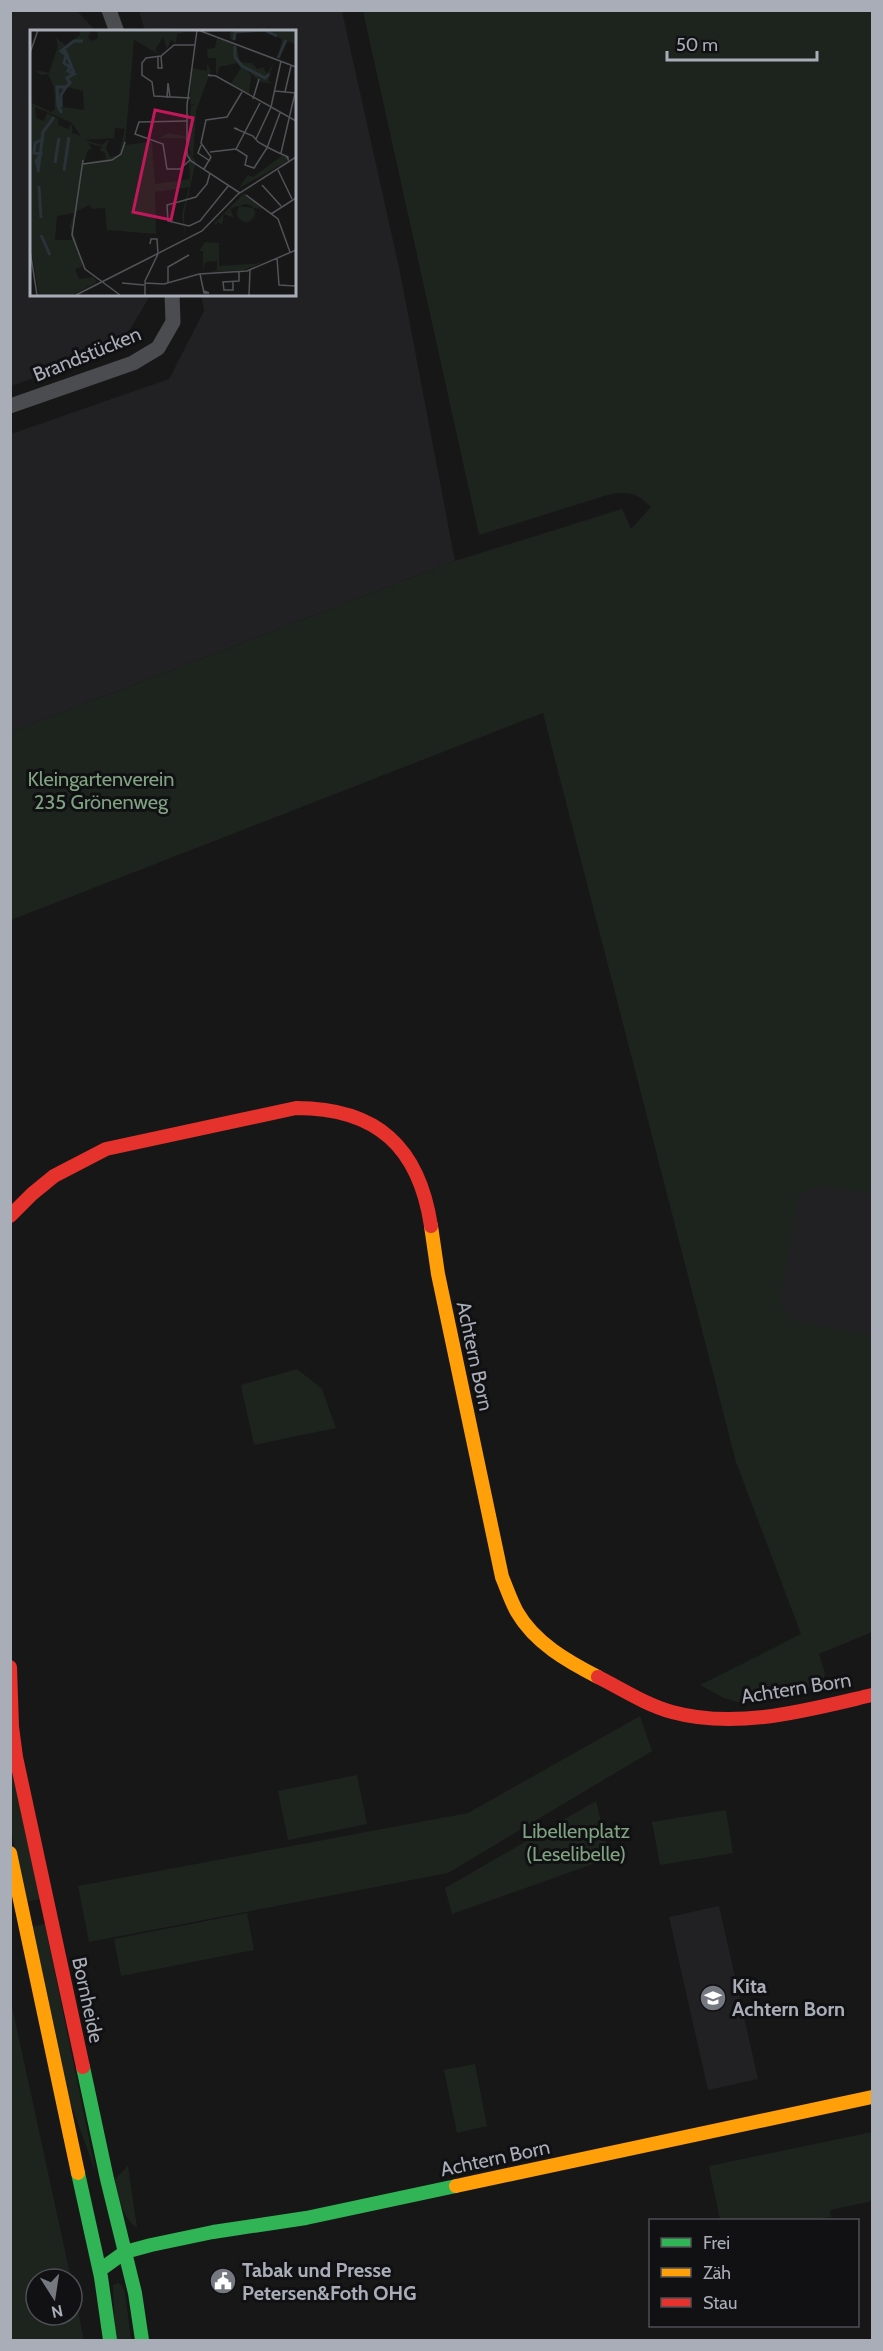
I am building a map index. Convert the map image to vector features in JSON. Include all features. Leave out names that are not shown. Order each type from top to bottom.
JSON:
[{"type":"street","points":[[109,10],[116,30]]},
{"type":"street","name":"Brandstücken","points":[[10,406],[133,363],[158,348],[173,322],[172,296]]},
{"type":"street","name":"Achtern Born","points":[[10,1216],[30,1194],[51,1177],[78,1161],[106,1149],[296,1108],[317,1107],[338,1110],[368,1120],[392,1139],[410,1163],[424,1191],[435,1260],[502,1577],[519,1617],[536,1638],[576,1666],[643,1702],[675,1714],[710,1718],[764,1716],[873,1695]]},
{"type":"street","name":"Bornheide","points":[[10,1667],[12,1727],[16,1757],[102,2156],[135,2293],[142,2340]]},
{"type":"street","points":[[10,1853],[100,2270],[110,2340]]},
{"type":"street","name":"Achtern Born","points":[[125,2253],[213,2232],[359,2206],[873,2097]]},
{"type":"street","points":[[70,2137],[125,2253],[100,2270]]},
{"type":"shaded area","points":[[10,11],[77,11],[95,30],[30,30],[30,296],[150,296],[119,348],[11,386]]},
{"type":"shaded area","points":[[139,11],[342,11],[400,272],[455,561],[11,732],[11,434],[169,379],[204,311],[201,296],[296,296],[296,30],[145,30]]},
{"type":"shaded area","points":[[778,1146],[872,1161],[872,1397],[738,1372]]},
{"type":"shaded area","name":"Kita Achtern Born","points":[[719,1906],[758,2079],[708,2090],[669,1917]]},
{"type":"green space","name":"Kleingartenverein 235 Grönenweg","points":[[363,11],[872,11],[872,1194],[819,1185],[798,1197],[780,1303],[794,1321],[872,1335],[872,1632],[819,1654],[825,1674],[822,1685],[737,1702],[700,1685],[801,1634],[736,1462],[543,713],[11,920],[11,732],[455,561],[622,509],[631,529],[651,507],[633,494],[611,494],[479,535]]},
{"type":"green space","points":[[297,1369],[322,1389],[336,1428],[254,1445],[241,1385]]},
{"type":"green space","points":[[640,1716],[652,1751],[448,1873],[89,1942],[78,1886],[468,1813]]},
{"type":"green space","points":[[10,1762],[40,1899],[25,1902],[11,1829]]},
{"type":"green space","points":[[357,1775],[367,1824],[288,1840],[278,1791]]},
{"type":"green space","name":"Libellenplatz (Leselibelle)","points":[[596,1801],[610,1858],[452,1914],[445,1888]]},
{"type":"green space","points":[[726,1810],[733,1853],[660,1865],[652,1822]]},
{"type":"green space","points":[[247,1913],[254,1950],[121,1976],[114,1939]]},
{"type":"green space","points":[[45,1924],[96,2173],[64,2085],[30,1927]]},
{"type":"green space","points":[[10,1997],[68,2267],[24,2267],[24,2327],[81,2327],[84,2340],[11,2340]]},
{"type":"green space","points":[[475,2064],[487,2126],[457,2133],[444,2070]]},
{"type":"green space","points":[[872,2132],[872,2201],[830,2210],[831,2217],[820,2219],[720,2219],[709,2166]]},
{"type":"green space","points":[[128,2166],[137,2228],[124,2213],[114,2180]]},
{"type":"green space","points":[[118,2283],[122,2285],[125,2292],[131,2340],[115,2340],[113,2285]]},
{"type":"traffic: fast","points":[[83,2067],[135,2293],[142,2340]]},
{"type":"traffic: fast","points":[[78,2173],[101,2277],[110,2340]]},
{"type":"traffic: fast","points":[[100,2270],[125,2252],[151,2245],[213,2232],[306,2218],[456,2186]]},
{"type":"traffic: slow","points":[[431,1226],[438,1274],[502,1577],[517,1612],[533,1633],[563,1658],[598,1677]]},
{"type":"traffic: slow","points":[[10,1853],[78,2173]]},
{"type":"traffic: slow","points":[[456,2186],[872,2097]]},
{"type":"traffic: jam","points":[[10,1216],[54,1176],[106,1149],[296,1108],[350,1115],[389,1137],[404,1154],[416,1174],[425,1198],[431,1226]]},
{"type":"traffic: jam","points":[[10,1667],[12,1727],[16,1757],[83,2067]]},
{"type":"traffic: jam","points":[[598,1677],[662,1709],[697,1717],[722,1719],[798,1712],[872,1695]]},
{"type":"place","name":"Kita Achtern Born","points":[[713,1998]]},
{"type":"place","name":"Tabak und Presse Petersen&Foth OHG","points":[[223,2281]]}]
